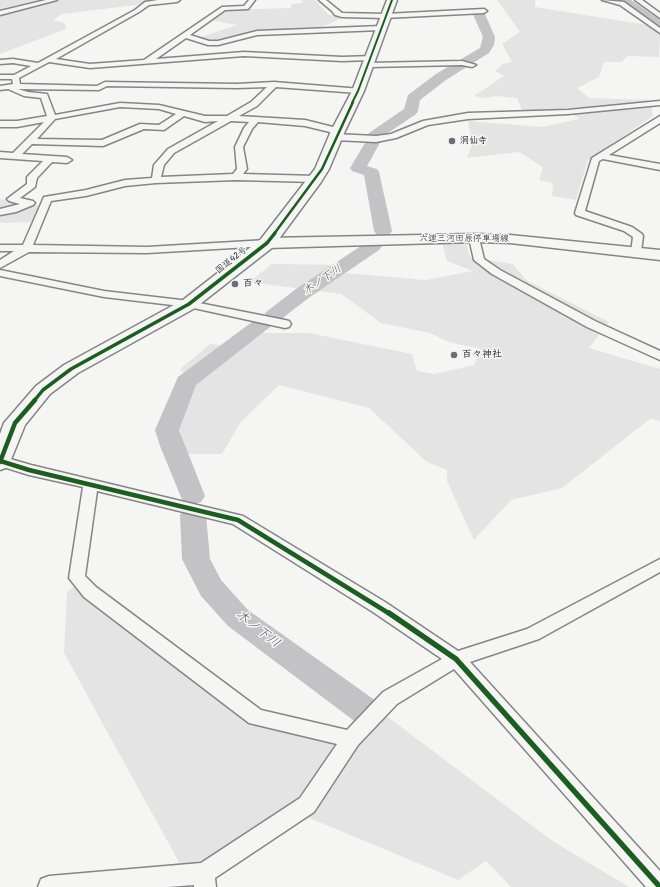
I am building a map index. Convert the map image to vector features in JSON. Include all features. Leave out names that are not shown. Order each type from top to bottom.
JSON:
[{"type":"highway","name":"国道42号","points":[[0,461],[15,423],[43,390],[71,369],[189,304],[268,243],[316,179],[336,134],[358,91],[392,0]]},
{"type":"main road","name":"六連三河田原停車場線","points":[[268,243],[510,238],[660,255]]},
{"type":"street","points":[[0,13],[54,0]]},
{"type":"street","points":[[0,88],[16,81],[39,65],[137,11],[147,3],[177,0]]},
{"type":"street","points":[[146,62],[224,8],[246,8],[252,0]]},
{"type":"street","points":[[322,0],[335,10],[337,14],[383,22]]},
{"type":"street","points":[[605,0],[622,3],[660,31]]},
{"type":"street","points":[[641,2],[660,6]]},
{"type":"street","points":[[641,2],[660,16]]},
{"type":"street","points":[[184,35],[208,43],[218,43],[257,33],[383,22],[484,11]]},
{"type":"street","points":[[49,60],[90,66],[244,54],[370,61],[462,63],[472,65]]},
{"type":"street","points":[[0,62],[13,61],[39,65]]},
{"type":"street","points":[[89,74],[90,66]]},
{"type":"street","points":[[0,77],[16,81],[99,88],[105,84],[109,76]]},
{"type":"street","points":[[16,81],[12,89],[27,94],[44,96],[52,118]]},
{"type":"street","points":[[105,84],[237,86],[274,84],[358,91]]},
{"type":"street","points":[[156,180],[159,165],[171,151],[254,104],[274,84]]},
{"type":"street","points":[[0,124],[17,124],[120,105],[159,107],[205,119],[231,118],[305,123],[336,134],[376,139],[392,136],[426,123],[468,116],[545,113],[660,103]]},
{"type":"street","points":[[31,141],[103,143],[143,126],[161,128],[182,114]]},
{"type":"street","points":[[15,156],[52,118]]},
{"type":"street","points":[[636,252],[638,236],[628,229],[580,213],[595,160],[660,119]]},
{"type":"street","points":[[236,177],[242,169],[239,146],[248,128],[256,120]]},
{"type":"street","points":[[0,154],[49,160],[66,160]]},
{"type":"street","points":[[601,156],[660,167]]},
{"type":"street","points":[[30,203],[12,199],[32,185],[32,177],[49,160]]},
{"type":"street","points":[[0,212],[12,210],[30,203],[47,199],[86,193],[125,183],[156,180],[236,177],[316,179]]},
{"type":"street","points":[[0,265],[28,248],[47,199]]},
{"type":"street","points":[[474,238],[480,260],[496,272],[591,324],[660,356]]},
{"type":"street","points":[[0,248],[146,250],[268,243]]},
{"type":"street","points":[[0,273],[104,294],[189,304],[285,324]]},
{"type":"street","points":[[0,461],[29,470],[238,520],[379,607],[456,659],[658,881]]},
{"type":"street","points":[[91,484],[77,578],[90,592],[256,716],[352,739]]},
{"type":"street","points":[[49,887],[204,880],[307,805],[352,739],[390,698],[456,659],[533,634],[660,565]]},
{"type":"shaded area","points":[[0,0],[161,0],[148,1],[136,5],[62,14],[53,20],[65,23],[66,29],[0,54]]},
{"type":"shaded area","points":[[302,0],[315,0],[329,15],[344,17],[322,27],[257,32],[210,42],[198,38],[237,25],[208,20],[223,10],[291,8],[292,4],[303,3]]},
{"type":"shaded area","points":[[497,0],[535,0],[535,7],[647,25],[660,34],[659,57],[627,56],[622,62],[604,62],[599,77],[577,88],[589,98],[650,100],[653,116],[588,160],[576,200],[552,196],[553,183],[539,180],[543,167],[519,152],[467,158],[472,144],[468,121],[542,127],[579,119],[568,110],[532,112],[522,110],[517,98],[496,96],[485,98],[474,96],[504,76],[495,71],[503,64],[512,62],[502,44],[520,32]]},
{"type":"shaded area","points":[[0,199],[41,206],[32,222],[0,223]]},
{"type":"shaded area","points":[[442,242],[466,242],[470,257],[513,264],[526,280],[609,322],[589,348],[660,369],[660,422],[651,418],[562,488],[511,500],[474,540],[447,481],[447,470],[427,462],[369,408],[279,385],[240,423],[222,454],[188,454],[177,422],[195,384],[180,369],[210,344],[238,347],[256,333],[309,333],[412,354],[417,371],[434,374],[474,365],[481,349],[449,342],[430,333],[381,323],[341,294],[249,282],[272,264],[352,265],[345,273],[425,280],[473,271],[447,261]]},
{"type":"shaded area","points":[[86,577],[263,710],[348,730],[364,699],[554,842],[629,887],[511,887],[486,861],[458,880],[307,817],[192,886],[64,653],[67,592]]},
{"type":"waterway","points":[[624,0],[660,25]]},
{"type":"waterway","name":"木ノ下川","points":[[466,62],[485,50],[488,45],[489,37],[478,12]]},
{"type":"waterway","name":"木ノ下川","points":[[374,136],[411,111],[413,98],[441,77],[463,64]]},
{"type":"waterway","name":"木ノ下川","points":[[373,141],[358,168],[371,172],[383,231]]},
{"type":"waterway","name":"木ノ下川","points":[[273,316],[303,293],[373,246]]},
{"type":"waterway","name":"木ノ下川","points":[[192,496],[167,430],[186,382],[263,323]]},
{"type":"waterway","name":"木ノ下川","points":[[193,515],[196,559],[211,588],[238,618],[368,713]]},
{"type":"cycle path","points":[[0,462],[15,423],[43,390],[71,369],[189,304],[267,243],[322,169],[338,131],[358,91],[392,0]]},
{"type":"cycle path","points":[[0,461],[29,470],[238,520],[379,607],[456,659],[660,887]]},
{"type":"place","name":"洞仙寺","points":[[452,141]]},
{"type":"place","name":"百々","points":[[235,284]]},
{"type":"place","name":"百々神社","points":[[454,355]]}]
